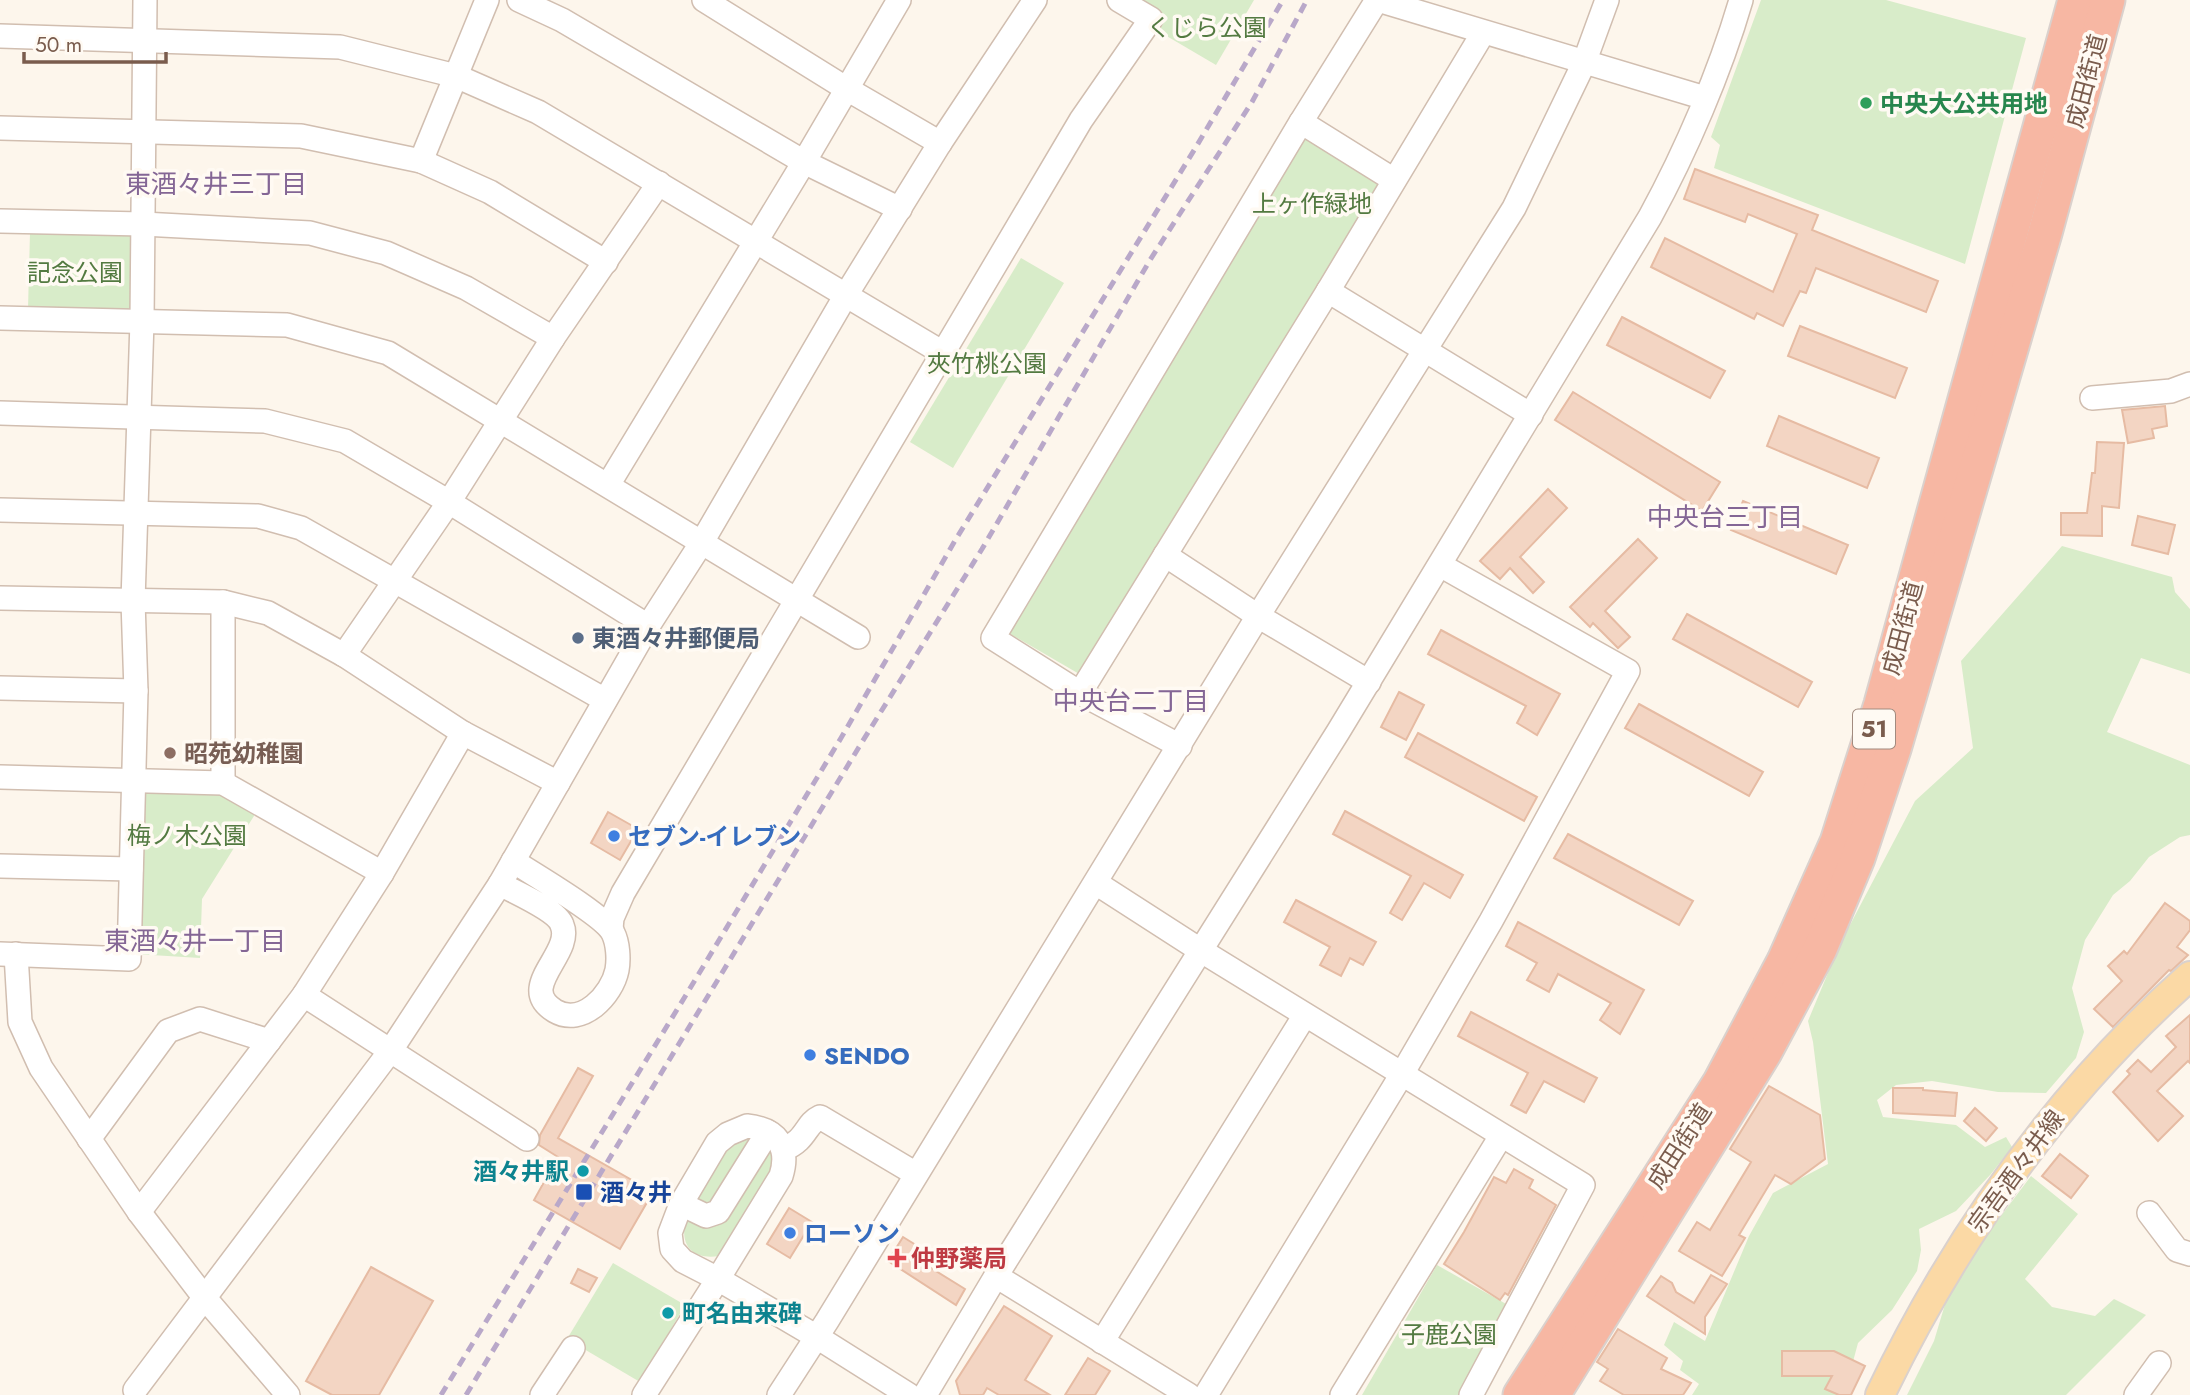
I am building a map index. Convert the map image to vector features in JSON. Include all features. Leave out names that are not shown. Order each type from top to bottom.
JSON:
[{"type":"highway","name":"成田街道","points":[[1520,1395],[1720,1082],[1784,961],[1837,842],[1881,704],[2075,0]]},
{"type":"highway","name":"成田街道","points":[[1553,1395],[1765,1052],[1820,949],[1858,858],[1894,749],[2029,286],[2108,0]]},
{"type":"main road","name":"宗吾酒々井線","points":[[1880,1395],[1944,1273],[1993,1198],[2054,1117],[2146,1018],[2190,976]]},
{"type":"street","points":[[145,0],[142,321],[133,601],[136,691],[129,959],[8,954],[10,1024],[139,1212],[204,1297],[288,1395]]},
{"type":"street","points":[[421,160],[487,0]]},
{"type":"street","points":[[519,0],[562,20],[804,162],[900,209]]},
{"type":"street","points":[[704,0],[940,143]]},
{"type":"street","points":[[608,485],[899,0]]},
{"type":"street","points":[[135,1390],[391,1050],[500,884],[648,626],[702,542],[846,295],[940,143],[1035,0]]},
{"type":"street","points":[[500,884],[556,917],[563,926],[563,937],[540,991],[544,1002],[557,1013],[570,1015],[583,1014],[596,1005],[607,992],[617,971],[618,947],[611,929],[612,918],[623,894],[1081,120],[1150,19],[1119,0]]},
{"type":"street","points":[[1180,746],[1080,693],[993,638],[1301,122],[1377,0],[1705,98]]},
{"type":"street","points":[[779,1395],[1258,616],[1514,208],[1584,63],[1607,0]]},
{"type":"street","points":[[925,1395],[996,1276],[1369,682],[1663,193],[1705,98],[1734,26],[1741,0]]},
{"type":"street","points":[[1080,693],[1328,291],[1483,33]]},
{"type":"street","points":[[0,36],[340,47],[456,76],[538,112],[943,353]]},
{"type":"street","points":[[1301,122],[1394,180]]},
{"type":"street","points":[[0,128],[301,136],[421,160],[490,192],[606,262]]},
{"type":"street","points":[[344,655],[449,502],[553,338],[659,183]]},
{"type":"street","points":[[0,221],[143,224],[310,233],[386,253],[466,288],[553,338]]},
{"type":"street","points":[[1328,291],[1531,415]]},
{"type":"street","points":[[0,318],[287,325],[388,353],[858,637]]},
{"type":"street","points":[[2092,398],[2171,391],[2190,384]]},
{"type":"street","points":[[0,413],[265,421],[345,441],[449,502],[648,626]]},
{"type":"street","points":[[0,510],[258,516],[301,528],[605,700]]},
{"type":"street","points":[[1164,555],[1258,616],[1369,682]]},
{"type":"street","points":[[1206,1395],[1402,1074],[1491,920],[1628,671],[1440,565]]},
{"type":"street","points":[[0,598],[223,602],[268,613],[344,655],[463,733],[558,783]]},
{"type":"street","points":[[223,602],[223,783]]},
{"type":"street","points":[[0,688],[136,691]]},
{"type":"street","points":[[139,1212],[304,995],[382,873],[463,733]]},
{"type":"street","points":[[0,777],[223,783],[382,873]]},
{"type":"street","points":[[513,861],[587,909],[611,929]]},
{"type":"street","points":[[0,866],[131,869]]},
{"type":"street","points":[[1096,883],[1200,950],[1583,1185],[1471,1395]]},
{"type":"street","points":[[304,995],[527,1139]]},
{"type":"street","points":[[1102,1342],[1306,1014]]},
{"type":"street","points":[[89,1139],[167,1031],[200,1019],[269,1041]]},
{"type":"street","points":[[909,1395],[817,1337],[683,1261],[672,1248],[670,1233],[681,1204],[718,1143],[728,1134],[747,1126],[776,1141],[800,1140],[816,1118],[820,1117],[916,1174]]},
{"type":"street","points":[[1342,1395],[1501,1136]]},
{"type":"street","points":[[681,1204],[706,1216],[718,1213],[776,1141]]},
{"type":"street","points":[[644,1395],[780,1175],[785,1157],[776,1141]]},
{"type":"street","points":[[2149,1213],[2177,1250],[2190,1254]]},
{"type":"street","points":[[996,1276],[1189,1395]]},
{"type":"street","points":[[542,1395],[573,1348]]},
{"type":"street","points":[[2136,1395],[2159,1363]]},
{"type":"green space","name":"くじら公園","points":[[1133,0],[1254,0],[1216,65],[1153,28]]},
{"type":"green space","name":"中央大公共用地","points":[[1761,0],[1886,0],[2026,38],[1965,264],[1714,168],[1720,145],[1711,137]]},
{"type":"green space","name":"上ヶ作緑地","points":[[1301,122],[1381,185],[1081,675],[1007,632]]},
{"type":"green space","name":"記念公園","points":[[30,233],[133,234],[132,312],[28,309]]},
{"type":"green space","name":"夾竹桃公園","points":[[1021,258],[1064,283],[953,468],[910,442]]},
{"type":"green space","points":[[2062,546],[2172,577],[2175,592],[2190,609],[2190,674],[2141,658],[2107,732],[2190,765],[2190,835],[2180,837],[2149,857],[2130,881],[2113,895],[2085,940],[2072,988],[2084,1032],[2076,1058],[2046,1093],[1998,1092],[1932,1081],[1896,1085],[1877,1100],[1883,1117],[1956,1125],[1985,1147],[2006,1137],[2012,1147],[1956,1211],[1919,1229],[1921,1250],[1917,1271],[1892,1310],[1858,1343],[1844,1395],[1692,1395],[1699,1384],[1680,1370],[1683,1361],[1664,1345],[1674,1322],[1705,1341],[1749,1236],[1773,1193],[1828,1164],[1808,1021],[1840,944],[1915,801],[1973,748],[1961,661]]},
{"type":"green space","name":"梅ノ木公園","points":[[141,787],[222,789],[259,808],[202,899],[200,958],[135,954]]},
{"type":"green space","points":[[747,1137],[752,1138],[710,1207],[692,1205],[721,1157]]},
{"type":"green space","points":[[768,1144],[776,1163],[719,1256],[701,1256],[695,1253],[686,1243],[684,1236],[686,1219],[710,1223]]},
{"type":"green space","points":[[2031,1176],[2078,1214],[2025,1279],[2052,1307],[2095,1316],[2114,1299],[2146,1315],[2066,1395],[1907,1395],[1934,1341],[1952,1281]]},
{"type":"green space","points":[[613,1263],[685,1305],[640,1382],[567,1339]]},
{"type":"green space","name":"子鹿公園","points":[[1437,1265],[1515,1309],[1466,1395],[1362,1395]]},
{"type":"building","points":[[1695,169],[1818,215],[1812,230],[1938,281],[1926,312],[1816,268],[1806,293],[1800,291],[1783,326],[1757,313],[1754,319],[1651,267],[1665,238],[1773,292],[1797,234],[1748,214],[1745,222],[1684,199]]},
{"type":"building","points":[[1622,317],[1725,371],[1710,398],[1607,345]]},
{"type":"building","points":[[1800,326],[1907,368],[1895,398],[1788,356]]},
{"type":"building","points":[[1573,392],[1720,482],[1702,511],[1555,420]]},
{"type":"building","points":[[2165,406],[2167,426],[2152,429],[2154,438],[2128,443],[2122,410]]},
{"type":"building","points":[[1779,416],[1879,458],[1867,488],[1767,446]]},
{"type":"building","points":[[2097,442],[2124,443],[2119,508],[2102,506],[2102,536],[2061,535],[2061,513],[2087,513],[2092,473],[2095,473]]},
{"type":"building","points":[[1548,489],[1567,508],[1520,557],[1544,582],[1533,593],[1510,568],[1500,579],[1480,561]]},
{"type":"building","points":[[1743,501],[1848,545],[1836,574],[1731,530]]},
{"type":"building","points":[[2138,516],[2175,525],[2168,554],[2132,545]]},
{"type":"building","points":[[1638,539],[1657,558],[1605,611],[1630,637],[1618,648],[1593,623],[1590,627],[1570,607]]},
{"type":"building","points":[[1687,614],[1812,682],[1798,707],[1673,639]]},
{"type":"building","points":[[1441,630],[1560,694],[1537,735],[1517,723],[1526,706],[1428,654]]},
{"type":"building","points":[[1399,692],[1424,705],[1406,740],[1381,727]]},
{"type":"building","points":[[1639,704],[1763,772],[1749,796],[1625,728]]},
{"type":"building","points":[[1418,733],[1537,797],[1524,821],[1405,757]]},
{"type":"building","points":[[1345,811],[1463,875],[1450,898],[1424,883],[1402,920],[1390,913],[1411,876],[1333,834]]},
{"type":"building","name":"セブン-イレブン","points":[[608,812],[638,829],[620,860],[591,843]]},
{"type":"building","points":[[1568,834],[1693,901],[1679,925],[1554,858]]},
{"type":"building","points":[[1296,900],[1376,942],[1363,965],[1350,958],[1341,976],[1320,965],[1330,947],[1284,922]]},
{"type":"building","points":[[2165,903],[2190,921],[2190,930],[2177,947],[2188,955],[2169,970],[2113,1027],[2094,1009],[2122,981],[2108,966],[2124,951],[2127,954]]},
{"type":"building","points":[[1518,922],[1644,990],[1620,1034],[1600,1020],[1611,1003],[1558,974],[1549,992],[1527,980],[1537,963],[1506,946]]},
{"type":"building","points":[[1471,1012],[1597,1078],[1584,1102],[1544,1081],[1526,1113],[1511,1105],[1528,1073],[1458,1036]]},
{"type":"building","points":[[2190,1015],[2190,1063],[2188,1061],[2157,1091],[2183,1116],[2158,1141],[2113,1092],[2130,1074],[2127,1071],[2138,1060],[2151,1072],[2176,1047],[2166,1036]]},
{"type":"building","name":"酒々井駅","points":[[578,1068],[593,1076],[558,1138],[653,1192],[620,1249],[534,1200],[558,1157],[539,1145],[540,1135]]},
{"type":"building","points":[[1769,1086],[1820,1115],[1825,1159],[1791,1184],[1775,1175],[1739,1235],[1745,1238],[1722,1276],[1679,1251],[1697,1222],[1710,1230],[1751,1162],[1730,1149]]},
{"type":"building","points":[[1893,1088],[1923,1088],[1957,1093],[1955,1116],[1893,1113]]},
{"type":"building","points":[[1975,1108],[1997,1128],[1986,1141],[1964,1121]]},
{"type":"building","points":[[2060,1154],[2088,1176],[2071,1198],[2042,1176]]},
{"type":"building","points":[[1514,1169],[1533,1180],[1529,1188],[1556,1205],[1508,1295],[1505,1293],[1500,1300],[1444,1264],[1494,1177],[1506,1183]]},
{"type":"building","name":"ローソン","points":[[789,1208],[812,1222],[790,1258],[767,1244]]},
{"type":"building","points":[[903,1237],[924,1250],[918,1260],[965,1289],[956,1305],[888,1261]]},
{"type":"building","points":[[371,1267],[433,1301],[379,1395],[332,1395],[306,1381]]},
{"type":"building","points":[[578,1269],[597,1278],[589,1292],[571,1283]]},
{"type":"building","points":[[1711,1275],[1727,1284],[1705,1317],[1705,1334],[1647,1296],[1661,1276],[1672,1283],[1676,1292],[1694,1303]]},
{"type":"building","points":[[1004,1306],[1052,1336],[1025,1380],[1050,1395],[999,1395],[987,1388],[983,1395],[960,1395],[956,1381]]},
{"type":"building","points":[[1618,1329],[1667,1358],[1661,1369],[1691,1383],[1683,1395],[1624,1395],[1600,1381],[1608,1369],[1597,1362]]},
{"type":"building","points":[[1782,1351],[1834,1351],[1865,1366],[1851,1395],[1839,1395],[1825,1389],[1832,1376],[1782,1376]]},
{"type":"building","points":[[1088,1358],[1110,1371],[1095,1395],[1065,1395]]},
{"type":"railway","points":[[441,1395],[686,995],[841,738],[956,539],[1283,0]]},
{"type":"railway","points":[[466,1395],[982,549],[1150,260],[1252,102],[1307,0]]},
{"type":"place","name":"中央大公共用地","points":[[1866,103]]},
{"type":"place","name":"東酒々井郵便局","points":[[578,638]]},
{"type":"place","name":"昭苑幼稚園","points":[[170,753]]},
{"type":"place","name":"セブン-イレブン","points":[[614,836]]},
{"type":"place","name":"SENDO","points":[[810,1055]]},
{"type":"place","name":"酒々井駅","points":[[583,1171]]},
{"type":"place","name":"酒々井","points":[[584,1192]]},
{"type":"place","name":"ローソン","points":[[790,1233]]},
{"type":"place","name":"仲野薬局","points":[[897,1258]]},
{"type":"place","name":"町名由来碑","points":[[668,1313]]},
{"type":"district","name":"東酒々井三丁目","points":[[216,184]]},
{"type":"district","name":"中央台三丁目","points":[[1725,517]]},
{"type":"district","name":"中央台二丁目","points":[[1131,701]]},
{"type":"district","name":"東酒々井一丁目","points":[[195,941]]}]
